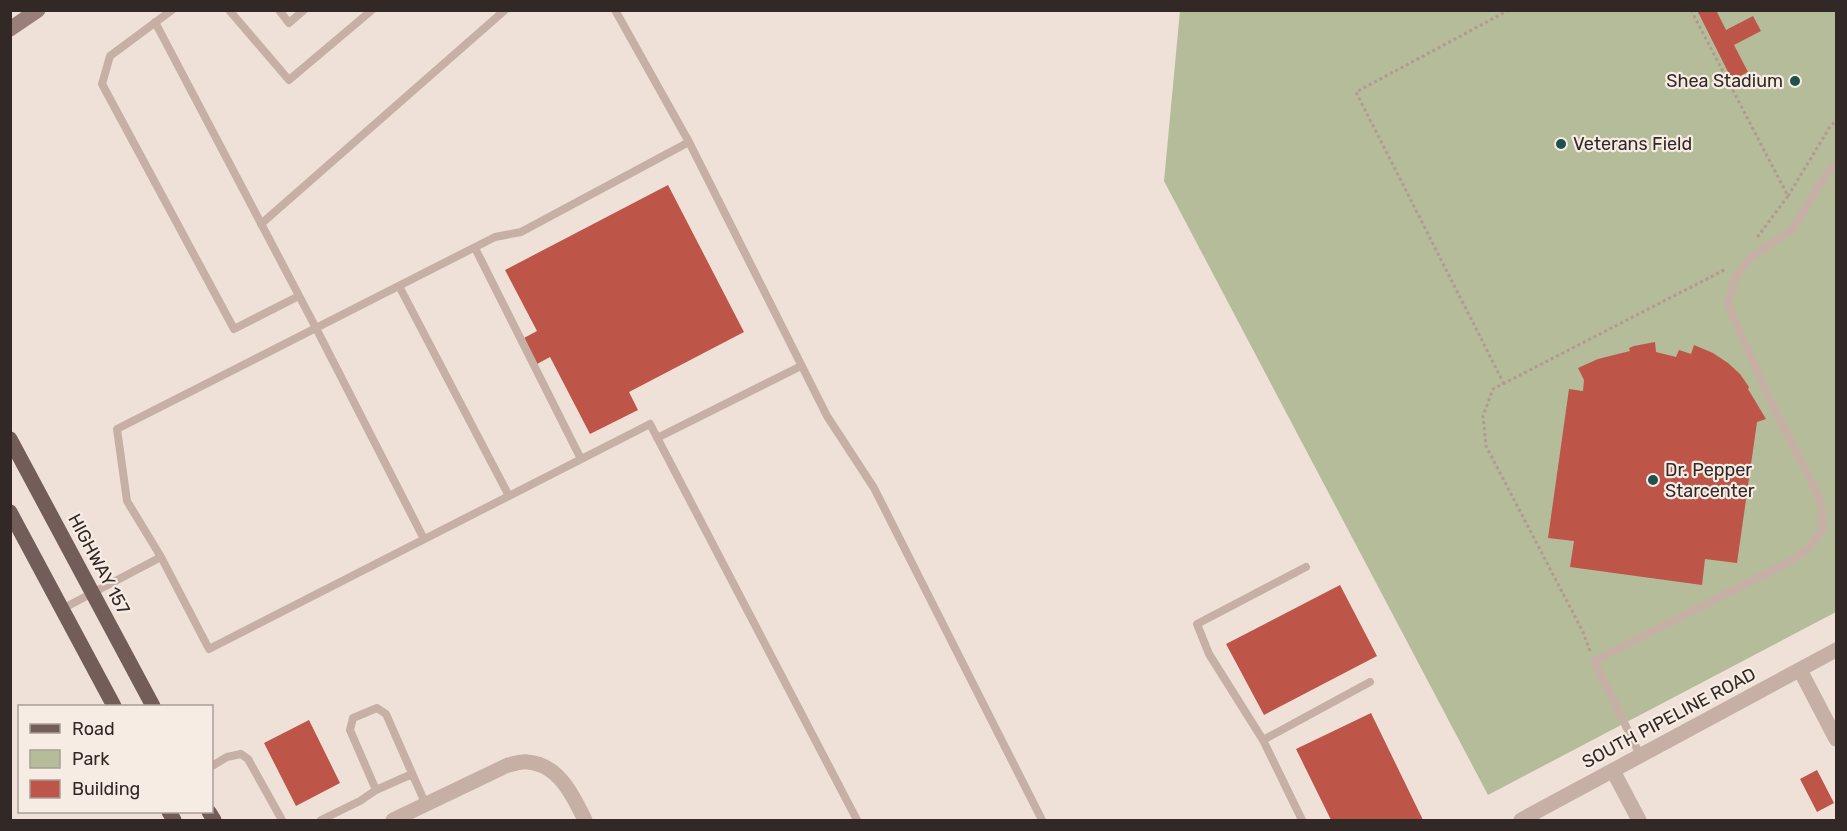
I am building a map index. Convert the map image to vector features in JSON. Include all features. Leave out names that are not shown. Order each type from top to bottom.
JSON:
[{"type":"main road","points":[[10,29],[38,10]]},
{"type":"main road","name":"HIGHWAY 157","points":[[10,439],[152,705]]},
{"type":"main road","points":[[10,512],[113,705]]},
{"type":"street","name":"SOUTH PIPELINE ROAD","points":[[1521,820],[1836,650]]},
{"type":"street","points":[[1800,670],[1836,739]]},
{"type":"street","points":[[393,820],[508,765],[527,762],[542,766],[561,778],[585,820]]},
{"type":"street","points":[[1613,771],[1639,820]]},
{"type":"lane","points":[[172,10],[110,56],[102,84],[234,329],[299,296]]},
{"type":"lane","points":[[229,10],[289,80],[372,10]]},
{"type":"lane","points":[[279,10],[290,23],[304,10]]},
{"type":"lane","points":[[261,224],[505,10]]},
{"type":"lane","points":[[615,10],[689,142],[827,416],[874,488],[1042,820]]},
{"type":"lane","points":[[155,22],[424,539]]},
{"type":"lane","points":[[689,142],[521,232],[495,237],[117,429],[127,501],[161,556],[209,649],[650,424],[857,820]]},
{"type":"lane","points":[[1641,757],[1594,661],[1787,564],[1810,547],[1823,528],[1821,501],[1770,400],[1728,305],[1736,275],[1752,256],[1792,230],[1836,163]]},
{"type":"lane","points":[[475,248],[581,459]]},
{"type":"lane","points":[[399,286],[509,496]]},
{"type":"lane","points":[[657,438],[801,366]]},
{"type":"lane","points":[[62,609],[161,556]]},
{"type":"lane","points":[[1302,820],[1263,740],[1209,654],[1197,624],[1306,567]]},
{"type":"lane","points":[[1263,740],[1370,682]]},
{"type":"lane","points":[[376,790],[350,730],[354,718],[377,708],[386,714],[426,805]]},
{"type":"lane","points":[[213,765],[227,757],[241,754],[248,759],[282,820]]},
{"type":"lane","points":[[321,820],[360,801],[376,790],[412,774]]},
{"type":"path","points":[[1504,384],[1356,92],[1509,10]]},
{"type":"path","points":[[1691,10],[1788,196]]},
{"type":"path","points":[[1753,243],[1788,196],[1831,125],[1836,121]]},
{"type":"path","points":[[1594,661],[1582,632],[1486,446],[1482,416],[1493,389],[1752,256]]},
{"type":"path","points":[[1726,270],[1732,263]]},
{"type":"green space","points":[[1180,11],[1836,11],[1836,612],[1488,795],[1164,181]]},
{"type":"building","points":[[1697,10],[1716,10],[1726,30],[1753,16],[1761,31],[1734,45],[1748,72],[1732,80]]},
{"type":"building","points":[[668,185],[744,332],[629,392],[638,410],[590,434],[550,357],[537,364],[524,338],[537,331],[505,270]]},
{"type":"building","name":"Dr. Pepper Starcenter","points":[[1655,342],[1656,352],[1676,357],[1679,350],[1691,354],[1694,345],[1713,353],[1728,363],[1749,387],[1748,389],[1766,419],[1757,422],[1737,563],[1705,559],[1702,585],[1570,567],[1574,541],[1548,538],[1569,389],[1583,391],[1584,380],[1578,368],[1598,359],[1630,351],[1629,348],[1634,346]]},
{"type":"building","points":[[1340,585],[1377,656],[1264,715],[1226,644]]},
{"type":"building","points":[[1371,713],[1423,820],[1331,820],[1296,749]]},
{"type":"building","points":[[309,720],[340,783],[296,806],[264,743]]},
{"type":"building","points":[[1817,770],[1834,803],[1817,812],[1800,779]]},
{"type":"place","name":"Shea Stadium","points":[[1795,81]]},
{"type":"place","name":"Veterans Field","points":[[1561,144]]},
{"type":"place","name":"Dr. Pepper Starcenter","points":[[1653,480]]}]
